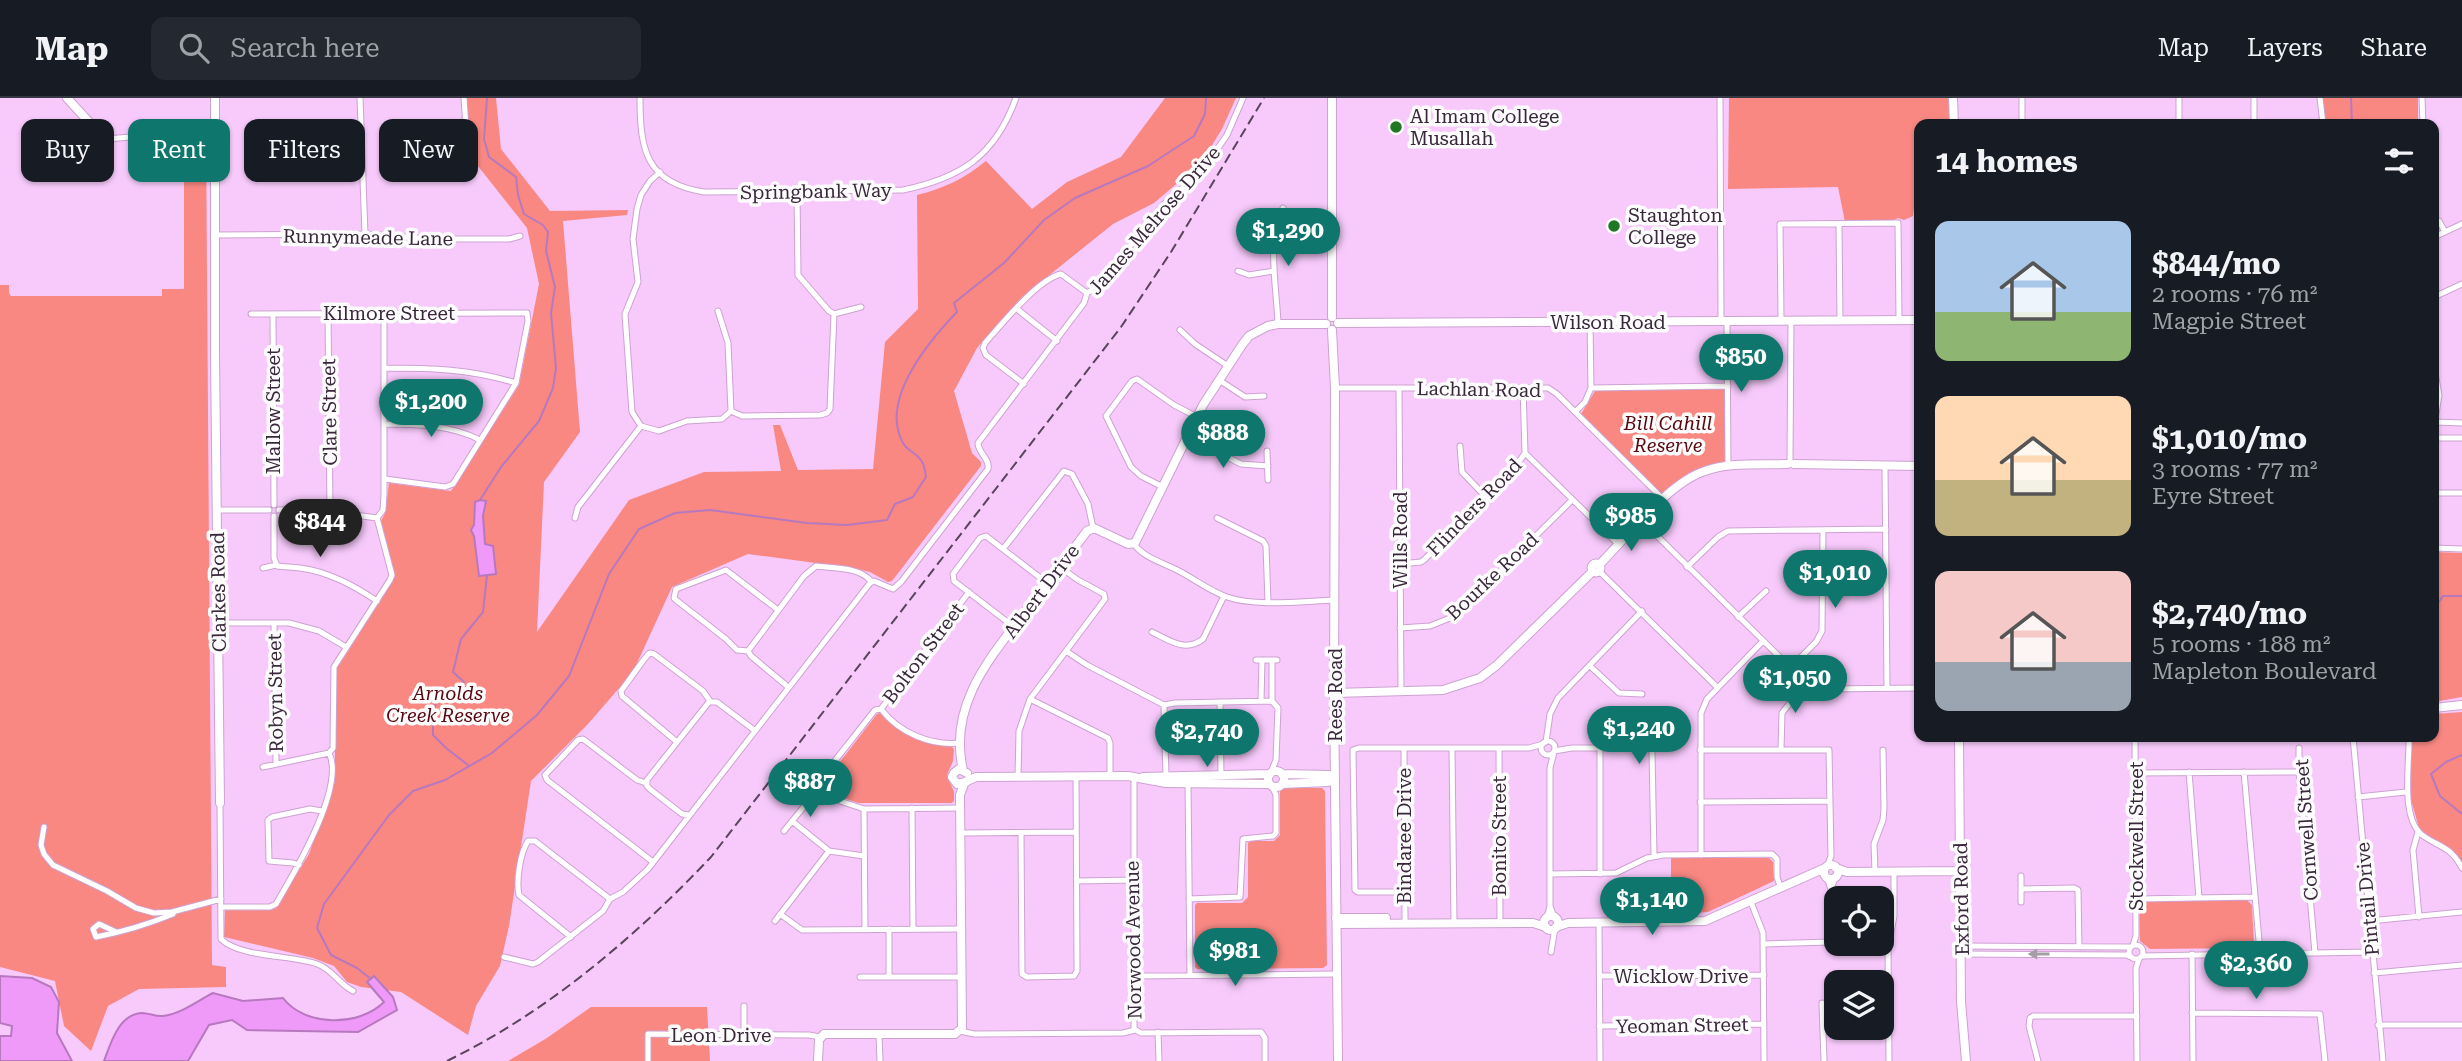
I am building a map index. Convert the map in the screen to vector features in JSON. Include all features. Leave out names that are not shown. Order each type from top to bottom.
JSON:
[{"type":"street","points":[[67,98],[87,119]]},
{"type":"street","name":"Clarkes Road","points":[[215,98],[222,899],[220,936],[223,943],[272,957],[319,964],[353,990]]},
{"type":"street","points":[[360,98],[361,119]]},
{"type":"street","points":[[464,98],[465,119]]},
{"type":"street","points":[[640,98],[644,146],[650,163],[660,172],[641,195],[637,209],[633,239],[638,282],[625,314],[632,412],[641,426],[659,431],[687,421],[722,419],[730,411],[728,342],[718,312]]},
{"type":"street","name":"Springbank Way","points":[[660,172],[683,188],[704,192],[903,190],[934,183],[964,169],[991,146],[1008,120],[1016,98]]},
{"type":"street","name":"James Melrose Drive","points":[[872,581],[893,589],[901,582],[988,469],[988,463],[979,450],[978,443],[1057,341],[1084,303],[1087,293],[1097,287],[1163,205],[1202,171],[1227,135],[1244,98]]},
{"type":"street","name":"Rees Road","points":[[1332,98],[1338,1061]]},
{"type":"street","points":[[1720,98],[1728,466]]},
{"type":"street","points":[[1954,98],[1954,119]]},
{"type":"street","points":[[2022,98],[2022,119]]},
{"type":"street","points":[[2179,98],[2179,119]]},
{"type":"street","points":[[2254,98],[2254,119]]},
{"type":"street","points":[[2320,98],[2322,119]]},
{"type":"street","points":[[2422,98],[2423,119]]},
{"type":"street","points":[[363,182],[365,234]]},
{"type":"street","points":[[797,191],[798,275],[834,314],[861,307]]},
{"type":"street","points":[[1278,324],[1275,271],[1277,218],[1283,208]]},
{"type":"street","points":[[2439,221],[2445,232]]},
{"type":"street","points":[[1780,320],[1780,224],[1898,223],[1899,320]]},
{"type":"street","points":[[1839,224],[1840,320]]},
{"type":"street","points":[[2439,235],[2462,224]]},
{"type":"street","name":"Runnymeade Lane","points":[[215,235],[365,234],[433,239],[509,239],[520,236]]},
{"type":"street","points":[[1238,271],[1249,275],[1275,271]]},
{"type":"street","points":[[1024,384],[986,355],[983,348],[1035,291],[1058,274],[1087,293]]},
{"type":"street","points":[[2439,295],[2462,284]]},
{"type":"street","points":[[1017,309],[1057,341]]},
{"type":"street","name":"Clare Street","points":[[328,313],[330,511]]},
{"type":"street","points":[[377,518],[383,510],[385,479],[384,313]]},
{"type":"street","name":"Kilmore Street","points":[[251,314],[527,313],[528,321],[516,383]]},
{"type":"street","points":[[730,411],[742,416],[827,413],[830,408],[834,314]]},
{"type":"street","name":"Mallow Street","points":[[273,316],[276,565]]},
{"type":"street","points":[[1791,320],[1791,463]]},
{"type":"street","name":"Wilson Road","points":[[1332,324],[1914,320]]},
{"type":"street","points":[[1575,412],[1585,402],[1591,388],[1590,322]]},
{"type":"street","points":[[1332,324],[1278,324],[1268,326],[1250,337],[1228,366],[1197,417],[1134,544],[1141,552],[1224,596],[1249,603],[1335,600]]},
{"type":"street","points":[[1180,330],[1195,344],[1228,366]]},
{"type":"street","points":[[384,368],[454,369],[516,383],[450,486],[385,479]]},
{"type":"street","points":[[1163,486],[1141,476],[1131,467],[1106,416],[1132,381],[1137,379],[1174,405],[1197,417]]},
{"type":"street","points":[[1219,380],[1245,397],[1264,396]]},
{"type":"street","points":[[1591,388],[1728,386]]},
{"type":"street","name":"Flinders Road","points":[[1400,564],[1425,559],[1525,453],[1523,387]]},
{"type":"street","name":"Lachlan Road","points":[[1335,388],[1548,388],[1663,499]]},
{"type":"street","name":"Wills Road","points":[[1399,388],[1401,691]]},
{"type":"street","points":[[2439,424],[2462,423]]},
{"type":"street","points":[[384,424],[435,426],[481,440]]},
{"type":"street","points":[[575,518],[578,507],[641,426]]},
{"type":"street","points":[[1188,437],[1241,464],[1268,466]]},
{"type":"street","points":[[2439,438],[2462,438]]},
{"type":"street","points":[[1460,446],[1462,472],[1486,497]]},
{"type":"street","points":[[1267,451],[1268,480]]},
{"type":"street","points":[[1525,453],[1619,545]]},
{"type":"street","points":[[1334,693],[1443,690],[1479,678],[1497,665],[1597,569],[1663,499],[1692,476],[1705,470],[1728,466],[1791,463],[1914,466]]},
{"type":"street","points":[[1885,467],[1887,688]]},
{"type":"street","points":[[1003,549],[1064,471],[1072,474],[1088,504],[1093,528]]},
{"type":"street","points":[[2439,493],[2462,493]]},
{"type":"street","name":"Bourke Road","points":[[1400,628],[1430,626],[1455,616],[1572,500]]},
{"type":"street","points":[[217,510],[330,511],[377,518]]},
{"type":"street","points":[[263,767],[329,753],[333,748],[334,667],[392,575],[377,518]]},
{"type":"street","points":[[1217,518],[1263,541],[1266,546],[1268,602]]},
{"type":"street","points":[[1642,521],[1806,683],[1822,689],[1914,688]]},
{"type":"street","name":"Albert Drive","points":[[960,1031],[961,833],[956,808],[965,777],[960,760],[960,743],[962,719],[970,692],[985,665],[1088,530],[1093,528],[1128,544],[1134,544]]},
{"type":"street","points":[[1687,567],[1728,531],[1886,529]]},
{"type":"street","points":[[1790,668],[1816,642],[1822,631],[1823,530]]},
{"type":"street","points":[[1014,627],[953,579],[953,573],[984,536],[1047,583]]},
{"type":"street","points":[[2439,548],[2462,549]]},
{"type":"street","points":[[263,568],[276,565],[317,572],[351,583],[377,601]]},
{"type":"street","points":[[504,957],[533,964],[603,911],[610,899],[623,892],[653,862],[872,581],[857,572],[816,566],[804,576],[748,651]]},
{"type":"street","points":[[1018,777],[1019,731],[1030,699],[1105,597],[1060,567]]},
{"type":"street","points":[[1597,569],[1717,687]]},
{"type":"street","points":[[748,651],[734,649],[726,639],[676,600],[676,589],[726,570],[778,610]]},
{"type":"street","points":[[1738,617],[1766,591]]},
{"type":"street","name":"Bolton Street","points":[[960,743],[936,743],[918,738],[881,709],[969,593]]},
{"type":"street","points":[[1152,632],[1181,646],[1198,643],[1224,596]]},
{"type":"street","points":[[1551,952],[1550,768],[1554,752],[1549,743],[1549,723],[1553,706],[1642,611]]},
{"type":"street","points":[[219,623],[304,626],[319,631],[346,647]]},
{"type":"street","name":"Robyn Street","points":[[274,623],[276,763]]},
{"type":"street","points":[[1701,855],[1701,713],[1707,699],[1717,687],[1763,641]]},
{"type":"street","points":[[748,651],[788,686]]},
{"type":"street","points":[[1066,651],[1087,665],[1164,705],[1175,702],[1272,701]]},
{"type":"street","points":[[677,742],[622,696],[621,691],[636,674],[644,657],[654,654],[703,691],[710,702]]},
{"type":"street","points":[[1261,701],[1259,660],[1275,660],[1272,701],[1278,708],[1276,773]]},
{"type":"street","points":[[1590,666],[1619,693],[1642,694]]},
{"type":"street","points":[[1780,749],[1782,713],[1806,683]]},
{"type":"street","points":[[1030,699],[1108,738],[1110,776]]},
{"type":"street","points":[[710,702],[717,702],[754,730]]},
{"type":"street","points":[[646,783],[710,702]]},
{"type":"street","points":[[1220,702],[1221,779]]},
{"type":"street","points":[[1164,705],[1166,776]]},
{"type":"street","points":[[2439,707],[2462,705]]},
{"type":"street","points":[[784,831],[820,787],[822,777],[876,710],[881,709]]},
{"type":"street","points":[[653,862],[545,775],[581,738],[637,780],[646,783],[648,788],[682,814],[689,815]]},
{"type":"street","name":"Exford Road","points":[[1959,742],[1961,1001],[1966,1061]]},
{"type":"street","name":"Stockwell Street","points":[[2135,742],[2137,1061]]},
{"type":"street","name":"Pintail Drive","points":[[2353,742],[2383,1061]]},
{"type":"street","points":[[2409,742],[2406,792],[2418,832],[2413,850],[2419,917]]},
{"type":"street","points":[[1549,743],[1542,749],[1550,768]]},
{"type":"street","points":[[1405,892],[1355,890],[1353,750],[1529,748],[1549,743],[1572,748],[1663,746]]},
{"type":"street","name":"Bindaree Drive","points":[[1404,748],[1405,892],[1408,922]]},
{"type":"street","name":"Bonito Street","points":[[1499,748],[1500,923]]},
{"type":"street","points":[[1529,748],[1549,755],[1572,748]]},
{"type":"street","points":[[1600,748],[1600,874]]},
{"type":"street","points":[[1650,748],[1654,856]]},
{"type":"street","name":"Cornwell Street","points":[[2299,748],[2315,953]]},
{"type":"street","points":[[1452,749],[1454,923]]},
{"type":"street","points":[[1700,750],[1829,751],[1830,942],[1764,944]]},
{"type":"street","points":[[1875,872],[1874,844],[1883,820],[1884,808],[1883,750]]},
{"type":"street","points":[[221,907],[270,907],[276,904],[307,853],[322,811],[333,777],[333,762],[329,753]]},
{"type":"street","points":[[2189,772],[2199,898]]},
{"type":"street","points":[[2244,772],[2260,953]]},
{"type":"street","points":[[2136,773],[2299,772]]},
{"type":"street","points":[[1276,773],[1268,779],[1276,785]]},
{"type":"street","points":[[1276,773],[1284,779],[1276,785]]},
{"type":"street","points":[[1137,777],[1158,782],[1276,773],[1329,775],[1335,778]]},
{"type":"street","points":[[1021,833],[1024,976],[1072,976],[1077,974],[1076,776]]},
{"type":"street","points":[[965,777],[1166,776],[1188,780]]},
{"type":"street","name":"Norwood Avenue","points":[[1137,777],[1133,880],[1135,1030],[1141,1033],[1261,1032],[1265,1038],[1265,1061]]},
{"type":"street","points":[[1221,779],[1276,785],[1328,782],[1335,778]]},
{"type":"street","points":[[1188,780],[1190,975]]},
{"type":"street","points":[[1189,899],[1241,897],[1242,839],[1275,835],[1276,785]]},
{"type":"street","points":[[820,787],[840,801],[864,809],[956,808]]},
{"type":"street","points":[[2358,797],[2406,792]]},
{"type":"street","points":[[1700,802],[1830,801]]},
{"type":"street","points":[[299,866],[269,861],[268,820],[310,808],[322,811]]},
{"type":"street","points":[[912,808],[913,929]]},
{"type":"street","points":[[864,809],[865,930]]},
{"type":"street","points":[[792,821],[829,851],[864,856]]},
{"type":"street","points":[[44,827],[41,845],[53,865],[136,908],[154,913],[182,910]]},
{"type":"street","points":[[961,833],[1076,832]]},
{"type":"street","points":[[2418,832],[2442,845],[2456,857],[2462,868]]},
{"type":"street","points":[[571,937],[519,895],[517,886],[524,847],[528,841],[535,841],[610,899]]},
{"type":"street","points":[[775,921],[829,851]]},
{"type":"street","points":[[1550,874],[1620,872],[1654,856],[1772,854],[1777,859],[1777,877],[1781,889]]},
{"type":"street","points":[[1336,921],[1386,918],[1408,922],[1454,923],[1705,921],[1815,874],[1960,871]]},
{"type":"street","points":[[1889,1061],[1888,948],[1894,916],[1894,872]]},
{"type":"street","points":[[2021,876],[2021,902]]},
{"type":"street","points":[[1077,881],[1133,880]]},
{"type":"street","points":[[2022,889],[2078,890],[2079,954]]},
{"type":"street","points":[[2136,899],[2255,897]]},
{"type":"street","points":[[116,932],[222,899]]},
{"type":"street","points":[[1751,902],[1763,928],[1764,1061]]},
{"type":"street","points":[[2369,921],[2462,912]]},
{"type":"street","points":[[780,914],[802,930],[962,929]]},
{"type":"street","points":[[1599,923],[1600,1061]]},
{"type":"street","points":[[889,929],[889,977]]},
{"type":"street","name":"Stockwell Street","points":[[2136,936],[2129,951],[2138,954]]},
{"type":"street","points":[[1962,950],[2079,945],[2132,946],[2138,954]]},
{"type":"street","points":[[1962,950],[2126,955],[2371,952]]},
{"type":"street","points":[[2192,954],[2193,1061]]},
{"type":"street","points":[[2374,973],[2462,965]]},
{"type":"street","points":[[1133,976],[1337,974]]},
{"type":"street","name":"Wicklow Drive","points":[[1599,976],[1764,975]]},
{"type":"street","points":[[860,977],[962,977]]},
{"type":"street","points":[[1822,1003],[1824,1061]]},
{"type":"street","points":[[744,1006],[744,1035]]},
{"type":"street","points":[[2192,1013],[2320,1014],[2325,1061]]},
{"type":"street","points":[[2038,1061],[2029,1026],[2033,1016],[2137,1016]]},
{"type":"street","name":"Yeoman Street","points":[[1600,1026],[1764,1024]]},
{"type":"street","points":[[2378,1024],[2462,1025]]},
{"type":"street","points":[[818,1061],[820,1037],[824,1034],[956,1034],[960,1031],[974,1034],[1123,1033],[1135,1030]]},
{"type":"street","points":[[1158,1032],[1159,1061]]},
{"type":"street","name":"Leon Drive","points":[[648,1061],[648,1034],[820,1037]]},
{"type":"street","points":[[879,1034],[880,1061]]},
{"type":"green space","name":"Arnolds Creek Reserve","points":[[466,98],[496,98],[501,149],[550,211],[628,210],[627,215],[563,221],[580,432],[544,482],[537,632],[629,500],[704,472],[781,471],[773,425],[780,425],[798,470],[873,469],[885,342],[918,309],[917,195],[953,182],[986,161],[1032,209],[1067,182],[1121,157],[1165,98],[1236,98],[1222,129],[1201,163],[1154,203],[1113,224],[1022,297],[977,348],[954,391],[972,453],[981,462],[981,466],[892,581],[888,582],[870,572],[853,568],[748,554],[672,587],[633,672],[588,724],[531,781],[509,926],[500,966],[476,1006],[468,1035],[401,992],[361,987],[347,982],[334,966],[313,958],[224,937],[225,910],[275,909],[309,854],[335,781],[335,670],[395,577],[381,521],[385,513],[389,483],[451,491],[519,385],[539,284],[527,228],[478,166],[478,119],[467,119]]},
{"type":"green space","points":[[1729,98],[1956,98],[1957,119],[1914,119],[1914,208],[1913,216],[1904,220],[1898,218],[1892,221],[1845,222],[1838,187],[1728,189]]},
{"type":"green space","points":[[2322,98],[2418,98],[2418,119],[2324,119]]},
{"type":"green space","points":[[184,182],[206,182],[212,965],[226,967],[226,987],[139,989],[108,1006],[91,1051],[64,1026],[55,981],[0,967],[0,285],[9,285],[11,296],[162,296],[162,289],[184,289]]},
{"type":"green space","name":"Bill Cahill Reserve","points":[[1725,389],[1725,461],[1690,473],[1662,495],[1581,414],[1595,391]]},
{"type":"green space","points":[[2439,552],[2462,553],[2462,697],[2439,701]]},
{"type":"green space","points":[[2462,712],[2462,862],[2448,847],[2420,831],[2409,793],[2412,742],[2439,742],[2439,714]]},
{"type":"green space","points":[[880,713],[912,736],[954,749],[953,761],[947,775],[954,792],[952,803],[858,803],[844,798],[825,784]]},
{"type":"green space","points":[[1283,788],[1322,788],[1325,791],[1327,965],[1323,968],[1197,969],[1195,905],[1242,903],[1248,897],[1248,843],[1274,841],[1280,835],[1280,791]]},
{"type":"green space","points":[[1671,858],[1769,858],[1773,862],[1774,881],[1708,912],[1671,914]]},
{"type":"green space","points":[[2247,900],[2252,905],[2252,948],[2150,949],[2140,941],[2139,904],[2144,901]]},
{"type":"green space","points":[[591,1007],[707,1007],[710,1061],[508,1061]]},
{"type":"shaded area","points":[[486,501],[483,516],[485,544],[493,546],[496,574],[479,576],[471,530],[474,525],[475,502]]},
{"type":"shaded area","points":[[0,976],[32,978],[51,987],[59,1002],[57,1033],[72,1061],[0,1061],[0,1036],[11,1036],[12,1026],[0,1023]]},
{"type":"shaded area","points":[[374,976],[393,997],[397,1010],[358,1032],[247,1030],[232,1020],[209,1025],[188,1061],[104,1061],[117,1030],[127,1018],[134,1015],[170,1015],[213,993],[243,1001],[283,998],[293,1008],[318,1019],[347,1019],[361,1016],[384,1002],[367,982]]},
{"type":"waterway","points":[[480,500],[501,467],[539,421],[553,388],[556,368],[551,313],[555,287],[546,251],[548,232],[543,225],[524,214],[516,177],[489,157],[484,139],[487,98]]},
{"type":"waterway","points":[[371,979],[357,968],[331,955],[317,928],[324,904],[389,815],[413,791],[445,780],[492,753],[537,715],[569,676],[609,574],[639,529],[675,513],[710,510],[807,523],[847,525],[887,520],[895,504],[913,497],[926,477],[920,459],[903,443],[897,426],[897,408],[902,390],[921,355],[957,312],[954,303],[1004,263],[1044,220],[1075,198],[1148,166],[1194,136],[1205,114],[1206,98]]},
{"type":"waterway","points":[[2351,98],[2352,119]]},
{"type":"waterway","points":[[468,765],[433,735],[433,712],[438,697],[464,682],[453,672],[461,639],[483,612],[487,575]]},
{"type":"waterway","points":[[2439,602],[2443,596],[2462,596]]},
{"type":"waterway","points":[[2462,755],[2446,762],[2431,774],[2440,796],[2462,814]]},
{"type":"railway","points":[[447,1061],[520,1019],[588,971],[652,916],[711,857],[1121,327],[1171,252],[1264,98]]},
{"type":"place","name":"Al Imam College Musallah","points":[[1396,127]]},
{"type":"place","name":"Staughton College","points":[[1614,226]]}]
